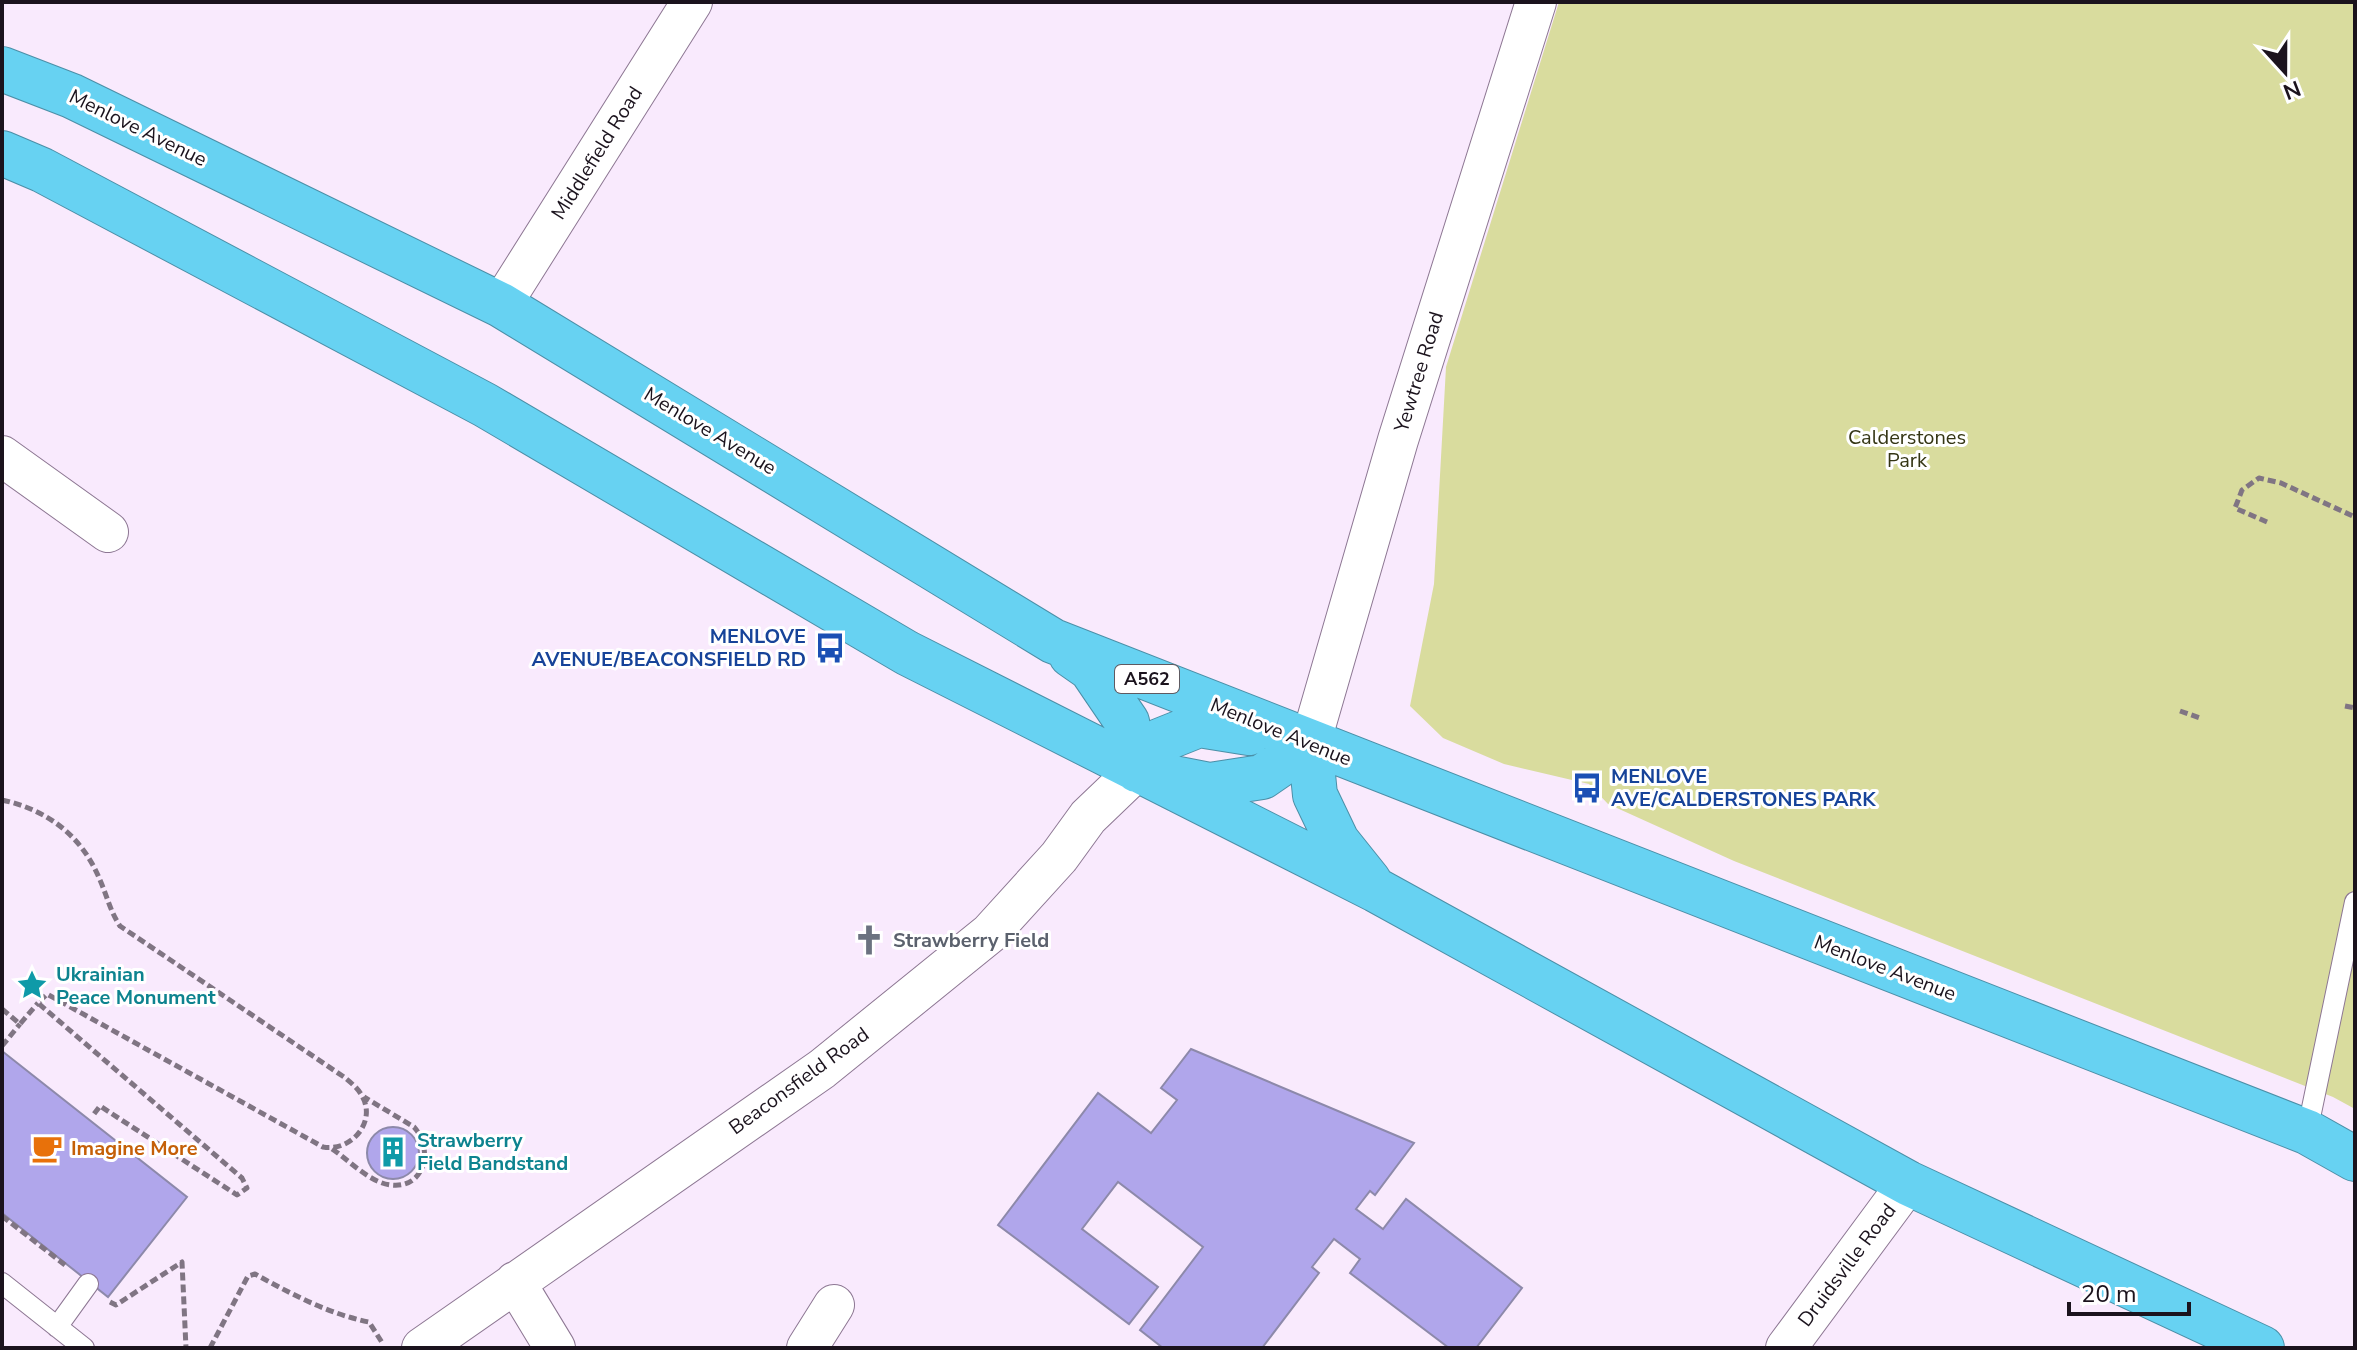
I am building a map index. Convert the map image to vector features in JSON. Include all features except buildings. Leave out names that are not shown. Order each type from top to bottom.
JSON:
[{"type":"highway","name":"Menlove Avenue","points":[[2,69],[72,96],[501,305],[1053,641],[2307,1132],[2355,1159]]},
{"type":"highway","points":[[2,153],[42,170],[485,405],[907,653],[1376,890],[1908,1183],[2262,1348]]},
{"type":"highway","points":[[1053,641],[1091,669],[1127,722],[1137,770]]},
{"type":"highway","points":[[1137,770],[1159,741],[1199,725],[1310,744]]},
{"type":"highway","points":[[1137,770],[1210,785],[1262,777],[1310,744]]},
{"type":"highway","points":[[1310,744],[1315,795],[1337,841],[1376,890]]},
{"type":"street","name":"Middlefield Road","points":[[501,305],[692,2]]},
{"type":"street","name":"Yewtree Road","points":[[1310,744],[1398,440],[1536,2]]},
{"type":"street","points":[[2,456],[108,532]]},
{"type":"street","name":"Beaconsfield Road","points":[[422,1348],[822,1069],[990,933],[1059,857],[1088,817],[1137,770]]},
{"type":"street","name":"Druidsville Road","points":[[1786,1348],[1908,1183]]},
{"type":"street","points":[[515,1282],[555,1348]]},
{"type":"street","points":[[807,1348],[834,1305]]},
{"type":"lane","points":[[2307,1132],[2355,902]]},
{"type":"lane","points":[[2,1283],[84,1348]]},
{"type":"lane","points":[[57,1327],[88,1284]]},
{"type":"path","points":[[2267,522],[2235,508],[2242,490],[2259,478],[2281,483],[2355,517]]},
{"type":"path","points":[[2345,706],[2355,708]]},
{"type":"path","points":[[2180,711],[2200,718]]},
{"type":"path","points":[[2,800],[45,815],[78,840],[92,862],[108,905],[120,926],[344,1077],[363,1097],[414,1127],[426,1149],[421,1169],[409,1181],[388,1185],[331,1148]]},
{"type":"path","points":[[2,1046],[47,994],[323,1147],[343,1146],[362,1129],[366,1108],[363,1097]]},
{"type":"path","points":[[38,1003],[242,1178],[247,1188],[237,1195],[100,1106],[94,1114]]},
{"type":"path","points":[[2,1009],[20,1024]]},
{"type":"path","points":[[210,1348],[248,1276],[255,1274],[292,1295],[369,1322],[386,1348]]},
{"type":"green space","name":"Calderstones Park","points":[[1559,2],[2355,2],[2355,1109],[2333,1097],[1734,861],[1608,804],[1589,784],[1504,764],[1443,738],[1410,706],[1434,584],[1446,367]]},
{"type":"place","name":"MENLOVE AVENUE/BEACONSFIELD RD","points":[[830,648]]},
{"type":"place","name":"MENLOVE AVE/CALDERSTONES PARK","points":[[1587,788]]},
{"type":"place","name":"Strawberry Field","points":[[869,940]]},
{"type":"place","name":"Ukrainian Peace Monument","points":[[32,985]]},
{"type":"place","name":"Imagine More","points":[[47,1148]]},
{"type":"place","name":"Strawberry Field Bandstand","points":[[393,1152]]}]
